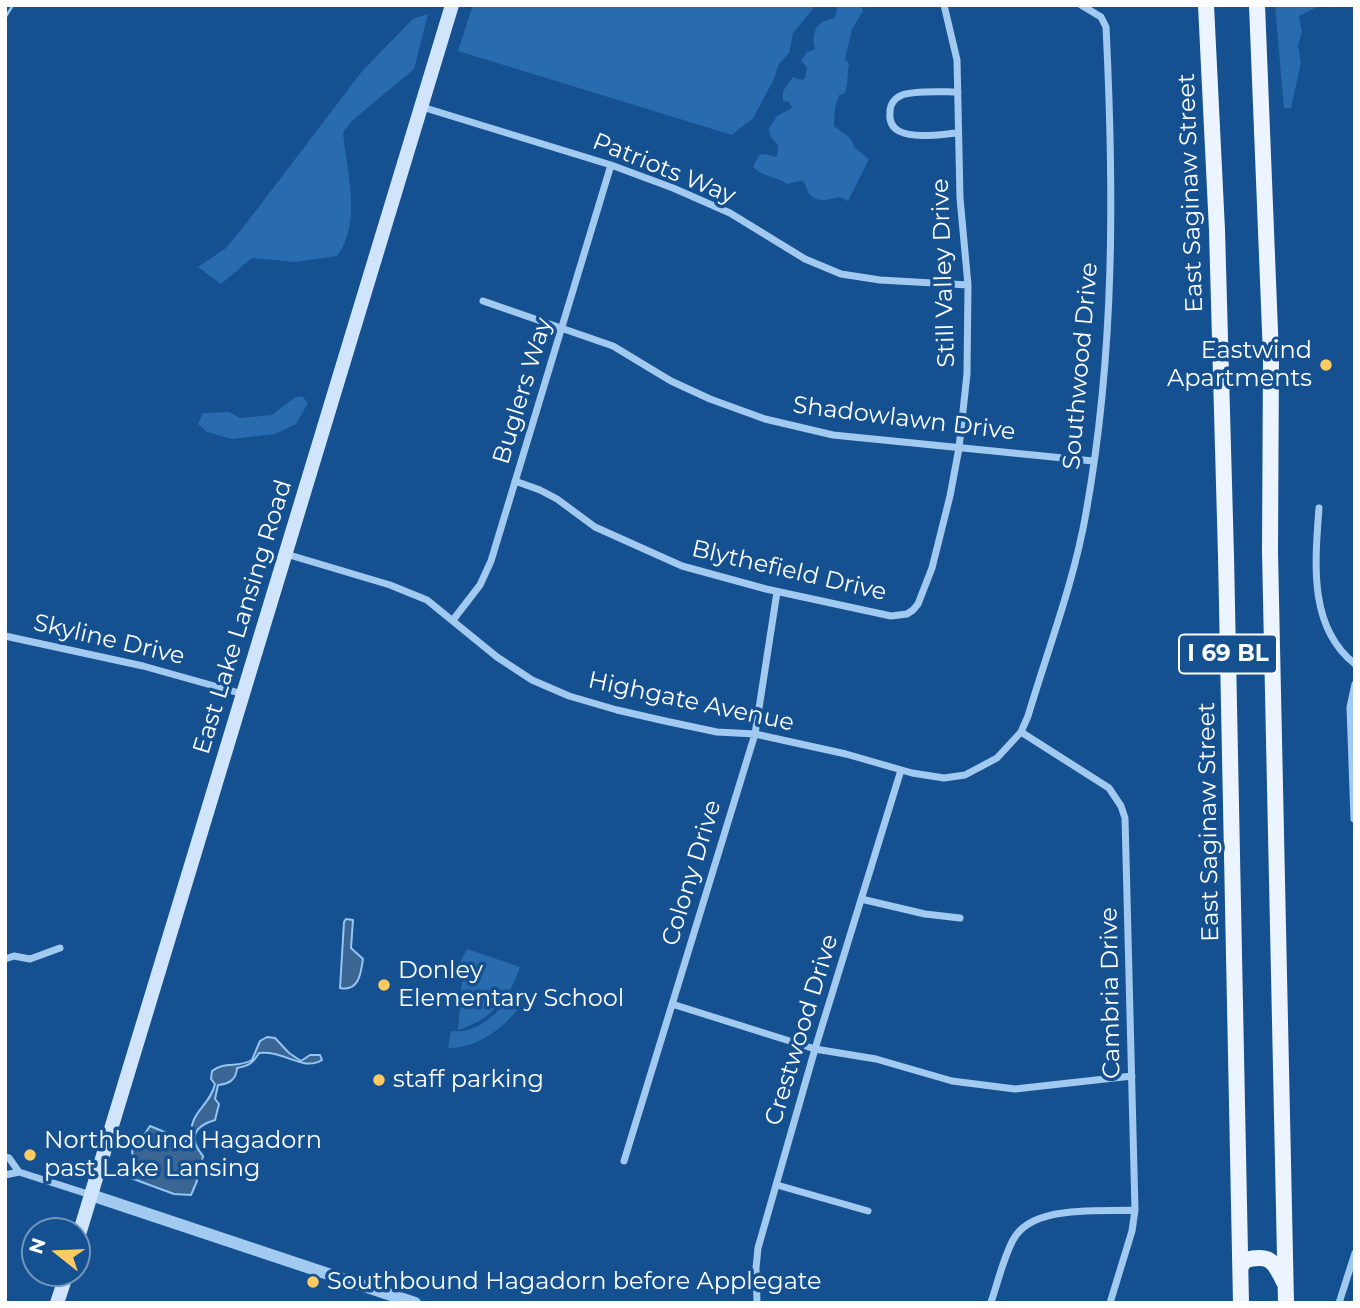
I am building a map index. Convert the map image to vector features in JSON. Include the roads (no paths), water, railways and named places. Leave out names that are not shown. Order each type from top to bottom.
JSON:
[{"type":"main road","name":"East Lake Lansing Road","points":[[84,1217],[452,5]]},
{"type":"main road","name":"East Saginaw Street","points":[[1206,5],[1217,230],[1241,1303]]},
{"type":"main road","name":"I 69 BL","points":[[1257,5],[1271,356],[1270,552],[1286,1303]]},
{"type":"main road","points":[[1242,1265],[1245,1260],[1259,1256],[1268,1258],[1276,1264],[1285,1284]]},
{"type":"street","name":"Still Valley Drive","points":[[907,614],[918,604],[932,568],[950,496],[959,448],[967,374],[968,285],[960,198],[957,60],[944,5]]},
{"type":"street","name":"Southwood Drive","points":[[1021,732],[1070,580],[1086,513],[1102,408],[1112,275],[1107,41],[1106,27],[1101,17],[1081,5]]},
{"type":"street","points":[[958,92],[903,94],[893,101],[889,116],[892,126],[901,133],[958,133]]},
{"type":"street","name":"Patriots Way","points":[[422,107],[611,166],[712,205],[805,259],[841,274],[880,281],[968,285]]},
{"type":"street","name":"Buglers Way","points":[[453,620],[480,585],[491,561],[611,166]]},
{"type":"street","name":"Shadowlawn Drive","points":[[483,301],[613,346],[667,379],[761,418],[833,435],[1093,461]]},
{"type":"street","name":"Blythefield Drive","points":[[515,481],[540,490],[595,527],[652,554],[732,582],[891,616],[907,614]]},
{"type":"street","points":[[1319,508],[1319,605],[1328,632],[1355,664]]},
{"type":"street","name":"Highgate Avenue","points":[[286,554],[427,600],[497,657],[533,680],[569,696],[617,710],[717,732],[755,734],[944,778],[981,769],[997,758],[1021,732]]},
{"type":"street","name":"Colony Drive","points":[[624,1161],[755,734],[777,592]]},
{"type":"street","name":"Skyline Drive","points":[[5,636],[130,662],[243,694]]},
{"type":"street","points":[[1354,818],[1350,707],[1355,684]]},
{"type":"street","name":"Cambria Drive","points":[[1021,732],[1109,788],[1121,806],[1126,832],[1135,1210],[1132,1231],[1110,1303]]},
{"type":"street","name":"Crestwood Drive","points":[[757,1303],[758,1248],[815,1049],[901,770]]},
{"type":"street","points":[[862,899],[925,914],[960,918]]},
{"type":"street","points":[[5,959],[14,956],[30,959],[60,948]]},
{"type":"street","points":[[672,1004],[815,1049],[876,1059],[952,1081],[1015,1089],[1132,1076]]},
{"type":"street","points":[[5,1157],[9,1158],[19,1172]]},
{"type":"street","points":[[5,1175],[19,1172],[385,1298],[408,1302]]},
{"type":"street","points":[[776,1185],[867,1211]]},
{"type":"street","points":[[991,1302],[1012,1242],[1024,1226],[1055,1214],[1135,1210]]},
{"type":"street","points":[[1339,1303],[1355,1253]]},
{"type":"waterway","points":[[5,18],[13,5]]},
{"type":"place","name":"Eastwind Apartments","points":[[1326,365]]},
{"type":"place","name":"Donley Elementary School","points":[[384,985]]},
{"type":"place","name":"staff parking","points":[[379,1080]]},
{"type":"place","name":"Northbound Hagadorn past Lake Lansing","points":[[30,1155]]},
{"type":"place","name":"Southbound Hagadorn before Applegate","points":[[313,1282]]}]
